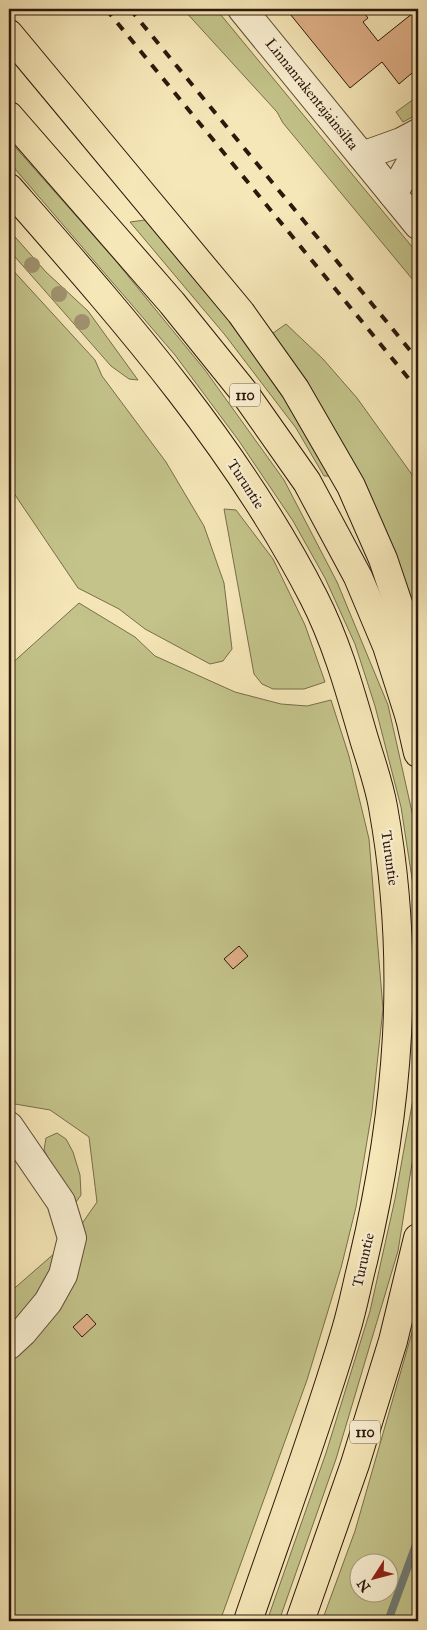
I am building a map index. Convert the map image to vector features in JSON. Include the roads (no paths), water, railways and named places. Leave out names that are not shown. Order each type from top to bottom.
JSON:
[{"type":"main road","points":[[9,34],[241,313],[295,389],[351,486],[383,559],[407,630],[410,718]]},
{"type":"main road","name":"110","points":[[9,116],[172,303],[243,391],[307,482],[358,577],[387,646],[410,718],[418,753]]},
{"type":"main road","name":"Turuntie","points":[[9,188],[121,317],[178,389],[222,447],[271,522],[314,599],[341,659],[383,804],[395,894],[400,994],[393,1092],[380,1183],[347,1328],[248,1621]]},
{"type":"main road","name":"110","points":[[300,1621],[356,1464],[393,1341],[418,1238]]},
{"type":"street","name":"Linnanrakentajainsilta","points":[[242,9],[418,225]]},
{"type":"street","points":[[362,156],[401,142],[418,133]]},
{"type":"street","points":[[393,194],[418,150]]},
{"type":"street","points":[[9,1126],[61,1202],[72,1238],[62,1275],[48,1302],[23,1332],[9,1344]]},
{"type":"waterway","points":[[388,1621],[418,1539]]},
{"type":"railway","points":[[106,9],[418,390]]},
{"type":"railway","points":[[130,9],[418,360]]}]
